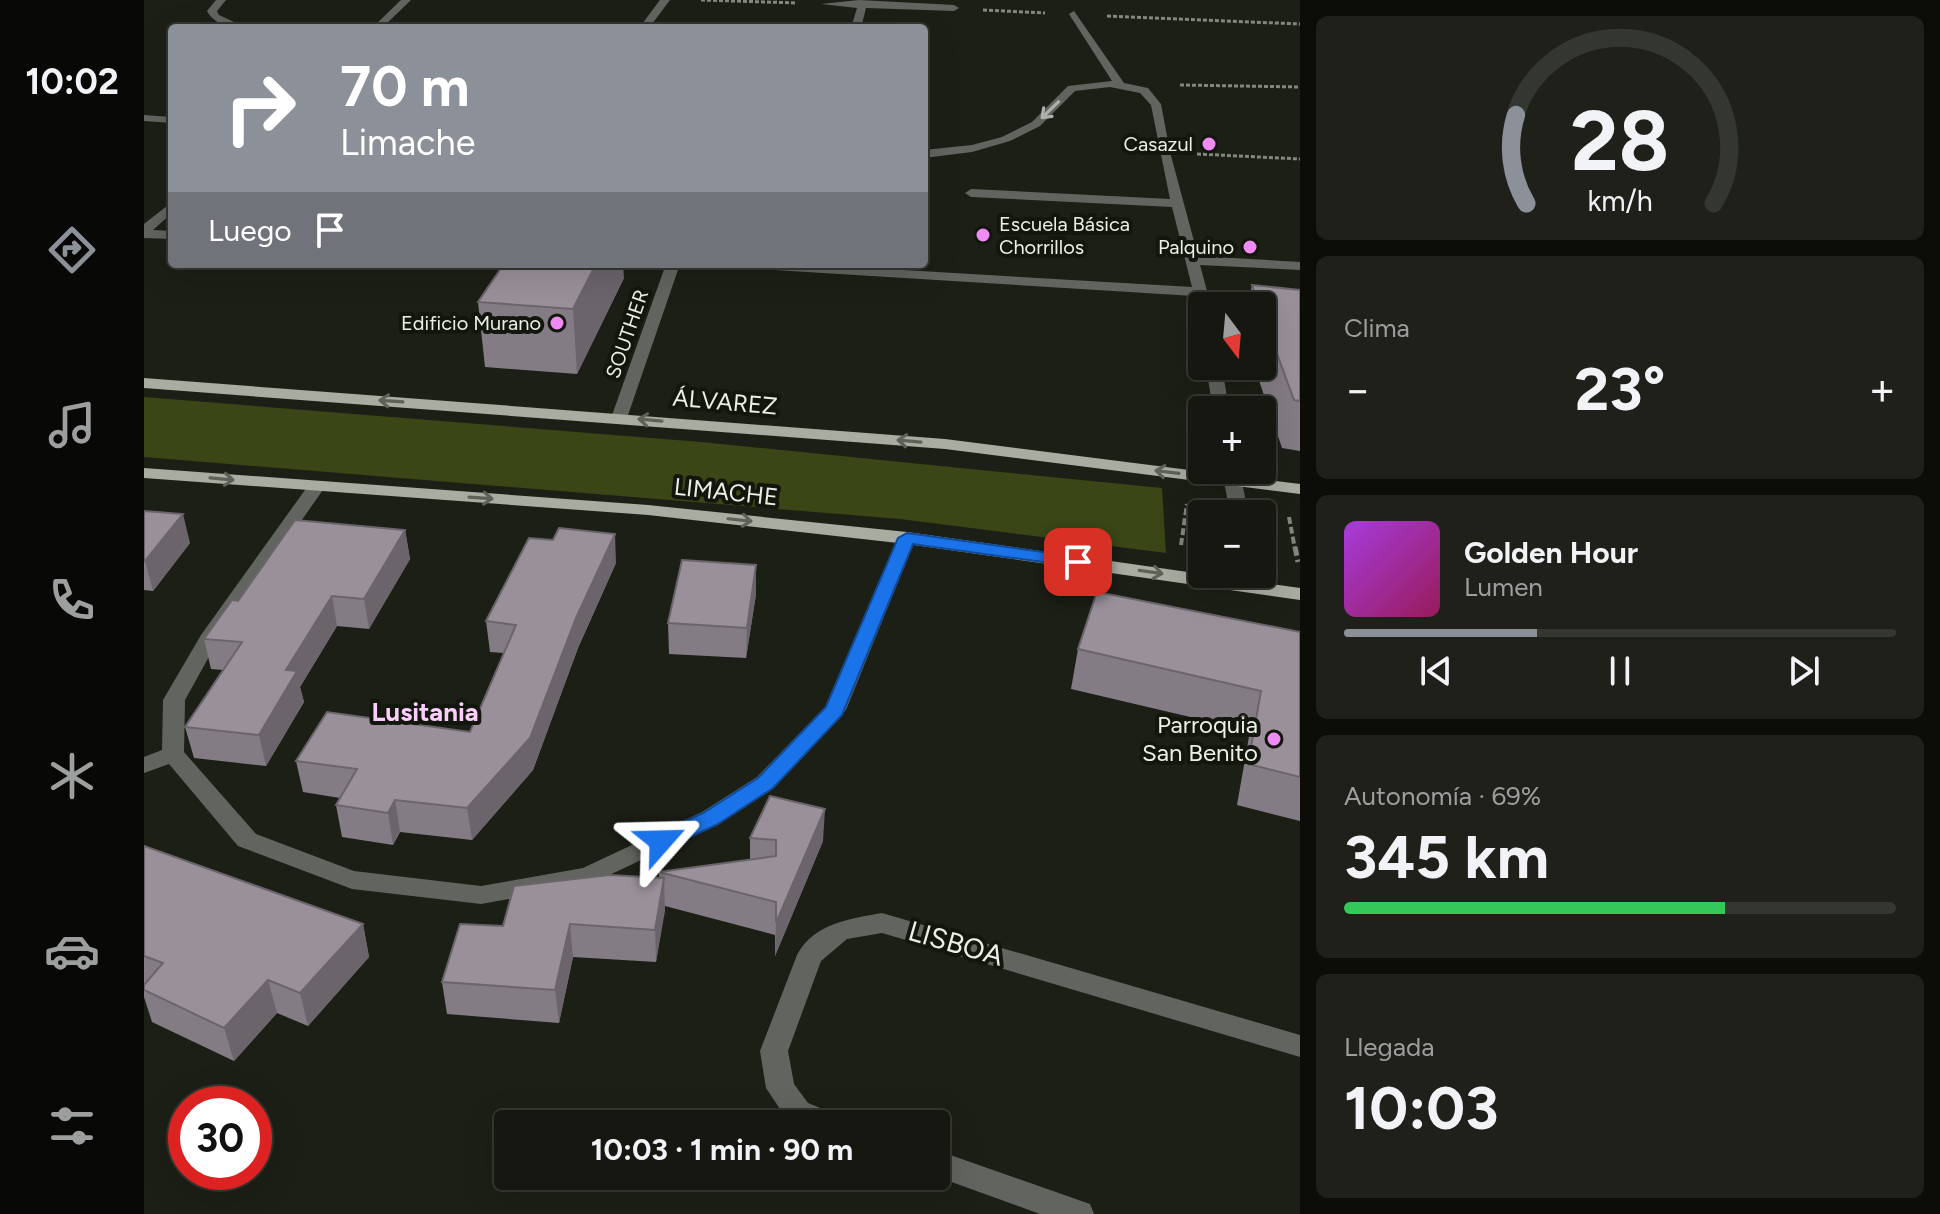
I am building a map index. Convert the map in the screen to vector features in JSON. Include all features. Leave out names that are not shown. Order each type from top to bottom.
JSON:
[{"type":"main road","name":"ÁLVAREZ","points":[[144,383],[945,444],[1188,474]]},
{"type":"main road","name":"LIMACHE","points":[[144,473],[648,510],[907,538],[1188,577]]},
{"type":"main road","name":"ÁLVAREZ","points":[[1272,484],[1294,489]]},
{"type":"main road","name":"LIMACHE","points":[[1276,588],[1300,594]]},
{"type":"street","points":[[221,0],[212,11],[215,17],[232,24]]},
{"type":"street","points":[[381,24],[406,0]]},
{"type":"street","points":[[647,24],[665,0]]},
{"type":"street","points":[[857,24],[864,3]]},
{"type":"street","points":[[826,4],[954,8]]},
{"type":"street","points":[[1074,14],[1119,84]]},
{"type":"street","points":[[928,153],[1006,139],[1036,124],[1072,88],[1119,84],[1144,90],[1152,96],[1201,292]]},
{"type":"street","points":[[144,118],[168,120]]},
{"type":"street","points":[[971,193],[1177,203]]},
{"type":"street","points":[[144,233],[168,210]]},
{"type":"street","points":[[144,233],[168,235]]},
{"type":"street","points":[[1191,260],[1300,266]]},
{"type":"street","name":"SOUTHER","points":[[619,418],[672,268]]},
{"type":"street","points":[[785,268],[1188,298]]},
{"type":"street","points":[[316,487],[211,635],[174,700],[173,754],[247,840],[352,880],[481,895],[588,876],[710,818],[765,783],[835,710],[907,538]]},
{"type":"street","points":[[144,765],[173,754]]},
{"type":"street","name":"LISBOA","points":[[796,1110],[780,1088],[774,1051],[810,955],[840,930],[882,923],[1300,1046]]},
{"type":"street","points":[[950,1168],[1079,1214]]},
{"type":"path","points":[[701,0],[826,4]]},
{"type":"path","points":[[954,8],[1300,24]]},
{"type":"path","points":[[1119,84],[1300,87]]},
{"type":"path","points":[[1164,152],[1300,159]]},
{"type":"path","points":[[1188,482],[1180,550],[1188,564]]},
{"type":"path","points":[[1294,489],[1289,514],[1299,572]]},
{"type":"green space","points":[[144,397],[701,442],[1162,488],[1166,553],[900,519],[144,457]]},
{"type":"building","points":[[501,268],[594,268],[573,309],[478,302]]},
{"type":"building","points":[[1252,285],[1300,290],[1300,401],[1294,400],[1276,351],[1276,292],[1254,292]]},
{"type":"building","points":[[144,511],[183,514],[145,561],[144,561]]},
{"type":"building","points":[[295,520],[405,530],[364,599],[332,596],[286,670],[297,671],[259,735],[185,727],[242,642],[204,639],[232,600],[238,601]]},
{"type":"building","points":[[559,528],[615,534],[576,618],[530,738],[467,808],[395,800],[388,813],[336,805],[357,769],[296,761],[327,712],[470,732],[516,625],[486,621],[529,538],[553,540]]},
{"type":"building","points":[[682,560],[756,565],[747,628],[668,623]]},
{"type":"building","points":[[1097,592],[1300,632],[1300,777],[1248,764],[1261,691],[1078,649]]},
{"type":"building","points":[[770,796],[825,809],[776,923],[776,902],[659,872],[776,856],[776,840],[750,838]]},
{"type":"building","points":[[144,846],[363,924],[300,993],[268,980],[224,1028],[144,990],[144,985],[163,963],[144,956]]},
{"type":"building","points":[[609,875],[664,878],[655,930],[570,924],[555,990],[442,982],[460,924],[503,926],[514,886]]},
{"type":"place","name":"Casazul","points":[[1209,144]]},
{"type":"place","name":"Escuela Básica Chorrillos","points":[[983,235]]},
{"type":"place","name":"Palquino","points":[[1250,247]]},
{"type":"place","name":"Edificio Murano","points":[[557,323]]},
{"type":"place","name":"Parroquia San Benito","points":[[1274,739]]},
{"type":"district","name":"Lusitania","points":[[425,712]]},
{"type":"route","points":[[661,841],[710,818],[765,783],[835,710],[907,538],[1078,562]]}]
